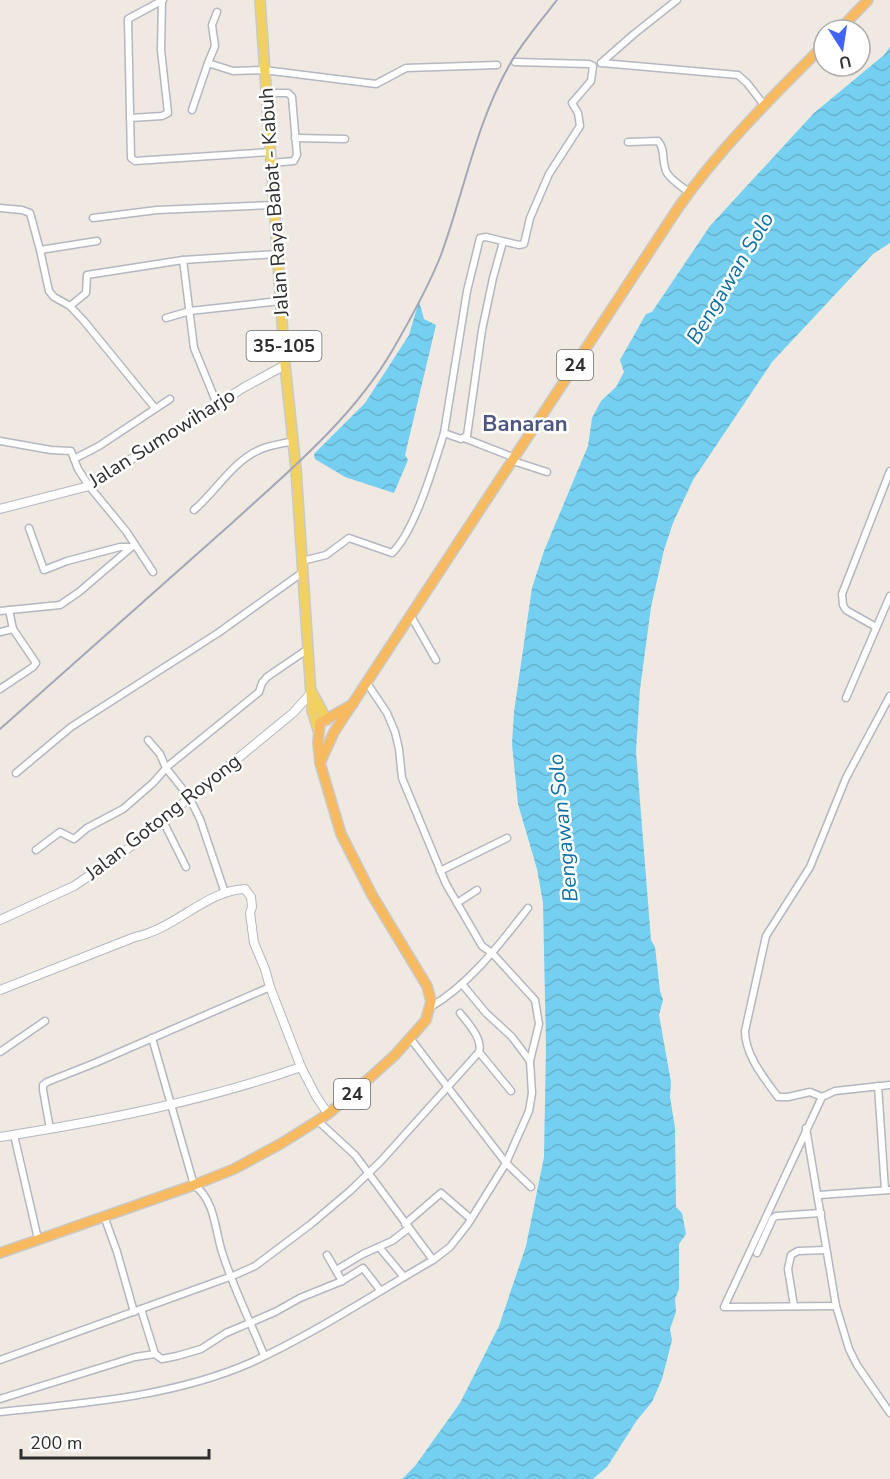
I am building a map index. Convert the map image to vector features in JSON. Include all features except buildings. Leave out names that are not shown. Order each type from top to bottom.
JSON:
[{"type":"highway","points":[[851,18],[868,0]]},
{"type":"highway","name":"24","points":[[320,763],[334,732],[689,192],[764,105],[812,57]]},
{"type":"highway","name":"24","points":[[318,730],[320,723],[353,704]]},
{"type":"highway","points":[[318,730],[326,737],[334,732],[334,724],[327,720]]},
{"type":"highway","points":[[318,730],[320,763],[341,834],[353,860],[427,986],[430,994],[429,1008]]},
{"type":"highway","name":"24","points":[[0,1253],[194,1185],[234,1169],[282,1143],[328,1114],[376,1073],[426,1020],[429,1008]]},
{"type":"main road","name":"Jalan Raya Babat - Kabuh","points":[[260,0],[280,301],[294,441],[312,692]]},
{"type":"main road","name":"35-105","points":[[312,692],[327,720]]},
{"type":"main road","name":"35-105","points":[[312,692],[312,710],[318,730]]},
{"type":"street","points":[[130,118],[162,116],[168,113],[162,50],[162,0],[129,17],[130,118],[131,156],[135,161],[270,152]]},
{"type":"street","points":[[602,63],[677,0]]},
{"type":"street","points":[[192,110],[215,46],[212,25],[217,12]]},
{"type":"street","points":[[515,62],[582,63],[593,66],[602,63],[738,75],[764,105]]},
{"type":"street","points":[[208,63],[233,71],[264,70],[376,84],[406,68],[496,65]]},
{"type":"street","points":[[302,561],[326,555],[349,538],[392,553],[399,546],[416,515],[444,433],[467,291],[480,238],[486,237],[521,245],[525,242],[530,218],[549,174],[580,126],[578,113],[572,103],[591,81],[593,66]]},
{"type":"street","points":[[266,93],[290,94],[295,138],[296,160],[271,164]]},
{"type":"street","points":[[295,138],[345,139]]},
{"type":"street","points":[[628,142],[658,141],[662,145],[664,166],[668,176],[689,192]]},
{"type":"street","points":[[93,218],[157,210],[274,205]]},
{"type":"street","points":[[0,208],[30,213],[49,291],[54,297],[70,306],[155,408]]},
{"type":"street","points":[[40,250],[97,241]]},
{"type":"street","points":[[464,438],[467,434],[484,320],[503,242]]},
{"type":"street","points":[[70,306],[86,292],[87,275],[183,260],[277,254]]},
{"type":"street","points":[[183,260],[194,348],[217,404]]},
{"type":"street","points":[[166,318],[190,311],[280,301]]},
{"type":"street","name":"Jalan Sumowiharjo","points":[[0,509],[88,486],[217,404],[285,365]]},
{"type":"street","points":[[74,459],[99,446],[170,399]]},
{"type":"street","points":[[444,433],[464,438],[547,472]]},
{"type":"street","points":[[0,441],[51,450],[70,450],[88,486],[126,531],[133,546],[153,572]]},
{"type":"street","points":[[194,510],[255,451],[294,441]]},
{"type":"street","points":[[876,627],[846,610],[842,594],[890,471]]},
{"type":"street","points":[[28,528],[44,570],[67,561],[120,547],[133,546]]},
{"type":"street","points":[[0,611],[60,605],[79,592],[133,546]]},
{"type":"street","points":[[16,773],[71,727],[218,633],[303,572]]},
{"type":"street","points":[[846,698],[890,596]]},
{"type":"street","points":[[0,689],[36,663],[13,629],[9,610]]},
{"type":"street","points":[[411,616],[436,660]]},
{"type":"street","points":[[0,632],[13,629]]},
{"type":"street","points":[[36,850],[60,832],[72,840],[80,836],[87,828],[123,809],[153,783],[166,768],[259,692],[267,677],[308,649]]},
{"type":"street","points":[[0,1412],[90,1402],[176,1388],[226,1372],[264,1355],[404,1277],[450,1247],[471,1219],[506,1162],[529,1111],[532,1093],[530,1061],[539,1024],[536,1000],[492,953],[482,946],[457,903],[440,871],[402,778],[399,749],[387,713],[367,683]]},
{"type":"street","name":"Jalan Gotong Royong","points":[[0,920],[74,886],[120,855],[293,713],[312,692]]},
{"type":"street","points":[[822,1097],[810,1092],[778,1097],[765,1081],[746,1046],[745,1031],[766,936],[810,867],[846,778],[890,696]]},
{"type":"street","points":[[148,740],[189,797],[200,819],[225,893]]},
{"type":"street","points":[[162,819],[186,867]]},
{"type":"street","points":[[440,871],[507,838]]},
{"type":"street","points":[[0,990],[135,937],[155,932],[214,897],[237,889],[246,889],[252,907],[250,913],[254,943],[270,987],[301,1067],[328,1114]]},
{"type":"street","points":[[457,903],[477,890]]},
{"type":"street","points":[[429,1008],[453,993],[462,984],[492,953],[528,908]]},
{"type":"street","points":[[462,984],[486,1013],[512,1037],[530,1061]]},
{"type":"street","points":[[50,1129],[43,1084],[270,987]]},
{"type":"street","points":[[0,1360],[255,1266],[311,1224],[369,1173],[479,1052],[480,1044],[460,1013]]},
{"type":"street","points":[[0,1052],[45,1021]]},
{"type":"street","points":[[152,1038],[194,1185],[208,1204],[218,1231],[222,1252],[264,1355]]},
{"type":"street","points":[[410,1038],[506,1162],[531,1187]]},
{"type":"street","points":[[479,1052],[511,1090]]},
{"type":"street","points":[[0,1137],[129,1115],[270,1078],[301,1067]]},
{"type":"street","points":[[836,1306],[724,1307],[806,1127],[822,1097],[835,1091],[890,1085]]},
{"type":"street","points":[[819,1195],[887,1190],[878,1086]]},
{"type":"street","points":[[317,1120],[355,1155],[433,1260]]},
{"type":"street","points":[[806,1127],[836,1306],[853,1357],[890,1413]]},
{"type":"street","points":[[14,1135],[38,1239]]},
{"type":"street","points":[[336,1270],[404,1233],[407,1226],[441,1193],[471,1219]]},
{"type":"street","points":[[757,1253],[776,1216],[821,1213]]},
{"type":"street","points":[[104,1216],[155,1354],[162,1359],[195,1351],[226,1333],[342,1281],[363,1268]]},
{"type":"street","points":[[379,1247],[404,1277]]},
{"type":"street","points":[[794,1306],[788,1269],[791,1255],[798,1251],[826,1250]]},
{"type":"street","points":[[363,1254],[363,1268],[380,1290]]},
{"type":"street","points":[[327,1255],[342,1281]]},
{"type":"street","points":[[0,1399],[90,1370],[155,1354]]},
{"type":"water","name":"Bengawan Solo","points":[[890,47],[890,243],[873,254],[772,362],[693,480],[673,523],[664,550],[651,607],[640,689],[636,751],[651,940],[655,947],[663,1000],[659,1015],[671,1082],[670,1097],[675,1128],[676,1207],[682,1213],[686,1234],[679,1244],[679,1289],[675,1299],[676,1312],[670,1329],[672,1340],[662,1379],[652,1402],[637,1420],[607,1467],[593,1479],[402,1479],[415,1466],[460,1403],[499,1326],[526,1246],[544,1157],[546,1045],[543,903],[537,869],[518,804],[512,744],[514,712],[532,588],[544,551],[588,446],[592,418],[601,401],[616,387],[624,372],[620,360],[646,314],[652,312],[710,226],[814,113],[856,78],[872,78],[872,65]]},
{"type":"water","points":[[419,301],[424,319],[436,325],[405,455],[408,460],[394,493],[345,477],[315,459],[314,454],[365,403],[409,335]]},
{"type":"railway","points":[[0,729],[319,443],[376,376],[418,304],[436,267],[479,134],[498,87],[521,47],[557,0]]},
{"type":"district","name":"Banaran","points":[[525,424]]}]
